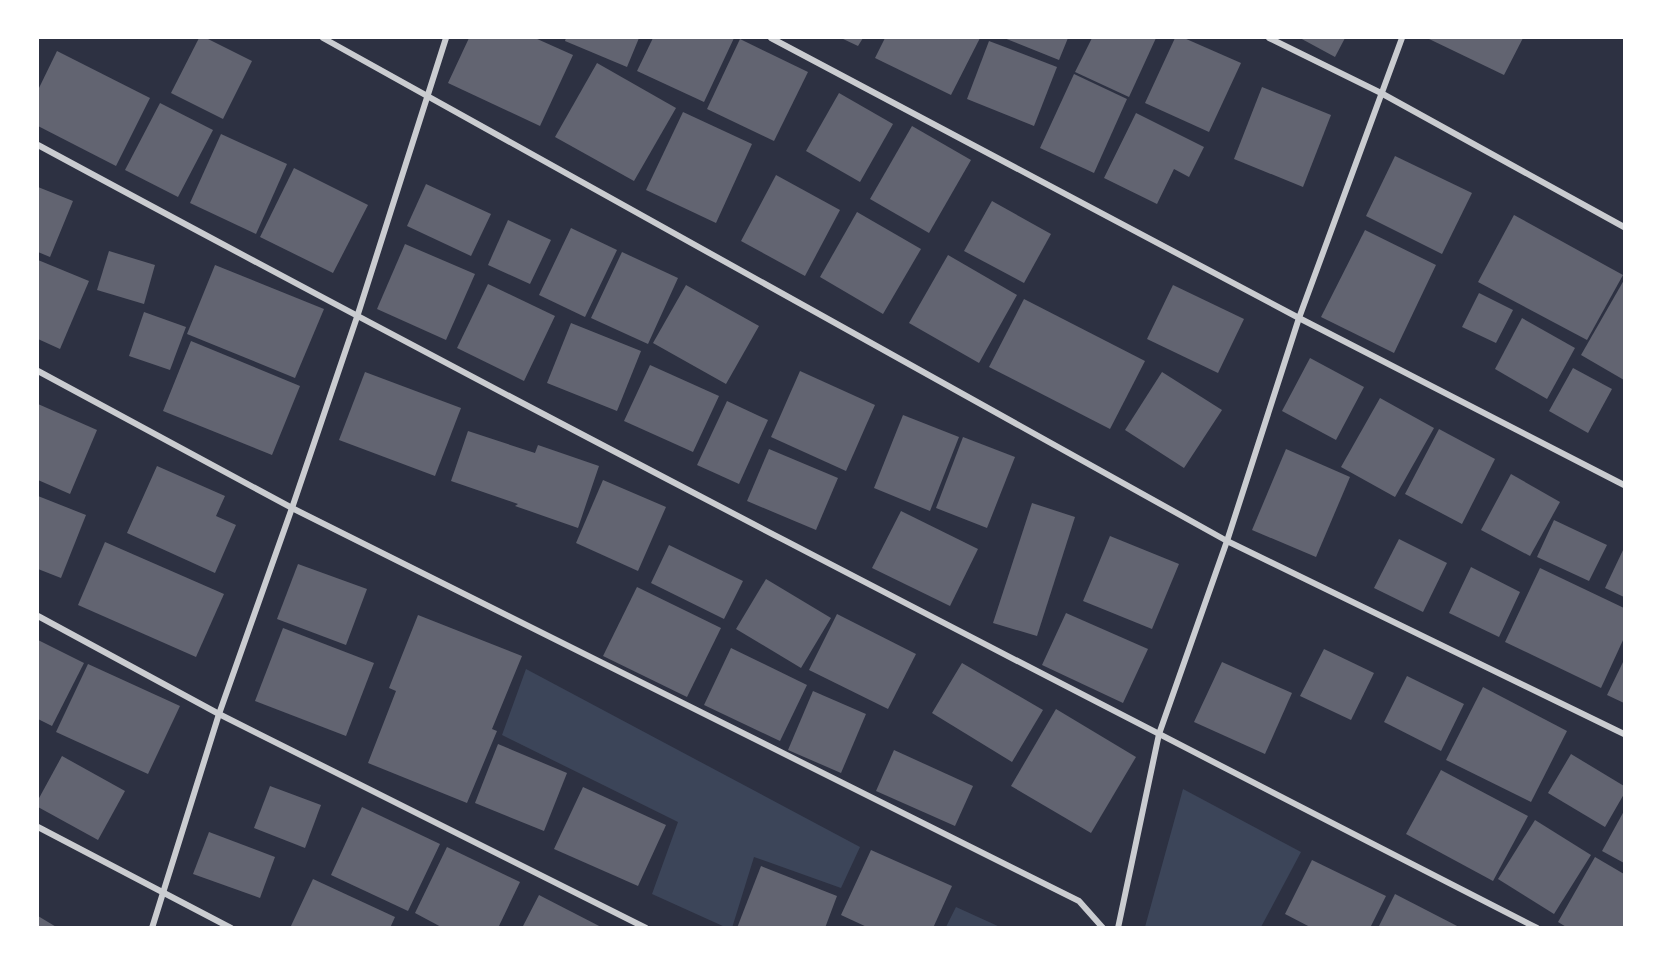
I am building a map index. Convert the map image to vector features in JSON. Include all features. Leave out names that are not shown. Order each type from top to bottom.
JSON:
[{"type":"street","points":[[323,38],[1227,541],[1624,734]]},
{"type":"street","points":[[152,927],[219,714],[357,317],[446,38]]},
{"type":"street","points":[[771,38],[1299,318],[1624,485]]},
{"type":"street","points":[[1269,38],[1381,93],[1624,227]]},
{"type":"street","points":[[1118,927],[1159,734],[1227,541],[1299,318],[1402,38]]},
{"type":"street","points":[[38,145],[357,317],[1159,734],[1537,927]]},
{"type":"street","points":[[38,371],[292,508],[1079,901],[1103,927]]},
{"type":"street","points":[[38,616],[219,714],[646,927]]},
{"type":"street","points":[[38,827],[231,927]]},
{"type":"shaded area","points":[[526,669],[860,847],[841,888],[754,857],[732,928],[725,927],[652,894],[678,822],[502,735]]},
{"type":"shaded area","points":[[1183,789],[1301,852],[1261,927],[1145,927]]},
{"type":"shaded area","points":[[956,907],[1000,927],[946,927]]},
{"type":"building","points":[[199,38],[206,38],[252,61],[223,119],[171,93]]},
{"type":"building","points":[[469,38],[535,38],[573,55],[540,126],[448,83]]},
{"type":"building","points":[[566,38],[639,38],[627,67],[565,41]]},
{"type":"building","points":[[653,38],[734,38],[704,102],[637,71]]},
{"type":"building","points":[[841,38],[863,38],[858,46]]},
{"type":"building","points":[[885,38],[980,38],[951,95],[875,58]]},
{"type":"building","points":[[1004,38],[1068,38],[1059,60]]},
{"type":"building","points":[[1092,38],[1156,38],[1129,97],[1075,72]]},
{"type":"building","points":[[1175,38],[1184,38],[1241,63],[1209,132],[1145,103]]},
{"type":"building","points":[[1300,38],[1345,38],[1335,57]]},
{"type":"building","points":[[1427,38],[1523,38],[1504,75]]},
{"type":"building","points":[[740,39],[808,72],[774,141],[707,109]]},
{"type":"building","points":[[989,41],[1057,67],[1034,126],[967,99]]},
{"type":"building","points":[[57,51],[150,98],[116,166],[38,126],[38,90]]},
{"type":"building","points":[[597,63],[676,108],[634,181],[555,137]]},
{"type":"building","points":[[1074,74],[1127,99],[1094,173],[1040,148]]},
{"type":"building","points":[[1262,87],[1331,115],[1303,187],[1234,159]]},
{"type":"building","points":[[839,93],[893,124],[860,182],[806,151]]},
{"type":"building","points":[[160,103],[213,130],[178,197],[125,170]]},
{"type":"building","points":[[683,112],[752,144],[716,223],[646,190]]},
{"type":"building","points":[[1136,113],[1204,147],[1189,177],[1174,169],[1157,204],[1104,178]]},
{"type":"building","points":[[912,126],[971,160],[929,233],[870,199]]},
{"type":"building","points":[[221,134],[287,164],[256,234],[190,203]]},
{"type":"building","points":[[1395,156],[1472,193],[1442,254],[1366,216]]},
{"type":"building","points":[[294,168],[368,205],[333,273],[260,237]]},
{"type":"building","points":[[776,175],[840,210],[805,276],[741,241]]},
{"type":"building","points":[[426,184],[491,214],[471,256],[407,226]]},
{"type":"building","points":[[38,187],[73,201],[50,257],[38,252]]},
{"type":"building","points":[[992,201],[1051,234],[1024,283],[964,251]]},
{"type":"building","points":[[857,212],[921,249],[883,314],[820,277]]},
{"type":"building","points":[[1514,215],[1623,275],[1587,340],[1478,282]]},
{"type":"building","points":[[508,220],[551,240],[530,284],[488,265]]},
{"type":"building","points":[[571,228],[617,250],[585,317],[539,295]]},
{"type":"building","points":[[1365,230],[1436,265],[1394,353],[1321,317]]},
{"type":"building","points":[[405,244],[475,274],[446,340],[377,309]]},
{"type":"building","points":[[109,251],[155,265],[144,304],[97,290]]},
{"type":"building","points":[[622,252],[678,278],[648,344],[591,318]]},
{"type":"building","points":[[948,255],[1017,295],[979,363],[909,323]]},
{"type":"building","points":[[38,260],[89,281],[60,349],[38,339]]},
{"type":"building","points":[[215,265],[324,309],[295,378],[187,334]]},
{"type":"building","points":[[1624,280],[1624,380],[1581,355]]},
{"type":"building","points":[[488,284],[555,316],[524,381],[457,348]]},
{"type":"building","points":[[686,285],[759,326],[726,384],[653,343]]},
{"type":"building","points":[[1173,285],[1244,319],[1218,373],[1147,339]]},
{"type":"building","points":[[1479,293],[1513,310],[1496,343],[1462,327]]},
{"type":"building","points":[[1024,299],[1145,361],[1110,429],[989,367]]},
{"type":"building","points":[[144,312],[186,327],[170,370],[129,356]]},
{"type":"building","points":[[1522,318],[1575,348],[1547,399],[1495,369]]},
{"type":"building","points":[[571,323],[641,351],[617,411],[547,383]]},
{"type":"building","points":[[191,341],[300,386],[272,455],[163,411]]},
{"type":"building","points":[[1310,358],[1364,387],[1336,440],[1282,411]]},
{"type":"building","points":[[650,365],[719,396],[693,452],[624,421]]},
{"type":"building","points":[[1573,368],[1612,389],[1588,433],[1549,411]]},
{"type":"building","points":[[800,371],[875,405],[846,471],[771,437]]},
{"type":"building","points":[[365,372],[461,408],[435,476],[339,440]]},
{"type":"building","points":[[1162,372],[1222,410],[1184,468],[1125,430]]},
{"type":"building","points":[[1380,398],[1434,428],[1395,497],[1341,467]]},
{"type":"building","points":[[727,401],[768,420],[739,484],[697,465]]},
{"type":"building","points":[[38,404],[97,430],[70,494],[38,480]]},
{"type":"building","points":[[903,415],[959,437],[930,511],[874,488]]},
{"type":"building","points":[[1439,429],[1495,459],[1462,524],[1405,494]]},
{"type":"building","points":[[468,431],[535,453],[538,445],[599,466],[578,528],[451,481]]},
{"type":"building","points":[[963,437],[1015,457],[987,528],[936,508]]},
{"type":"building","points":[[769,449],[838,478],[816,530],[747,501]]},
{"type":"building","points":[[1286,449],[1350,477],[1316,557],[1252,530]]},
{"type":"building","points":[[157,466],[225,496],[216,516],[236,525],[215,573],[127,533]]},
{"type":"building","points":[[1511,474],[1560,502],[1530,556],[1481,530]]},
{"type":"building","points":[[603,480],[666,507],[638,571],[576,543]]},
{"type":"building","points":[[38,496],[86,515],[61,578],[38,569]]},
{"type":"building","points":[[1032,503],[1075,517],[1037,636],[993,623]]},
{"type":"building","points":[[901,511],[978,549],[950,606],[872,568]]},
{"type":"building","points":[[1554,520],[1607,545],[1589,581],[1537,557]]},
{"type":"building","points":[[1110,536],[1179,564],[1152,629],[1083,601]]},
{"type":"building","points":[[1399,539],[1447,563],[1423,612],[1374,588]]},
{"type":"building","points":[[105,542],[224,594],[196,657],[78,605]]},
{"type":"building","points":[[669,545],[743,581],[724,619],[651,583]]},
{"type":"building","points":[[1624,548],[1624,597],[1605,588]]},
{"type":"building","points":[[298,564],[367,589],[346,645],[277,619]]},
{"type":"building","points":[[1471,567],[1520,592],[1499,637],[1449,613]]},
{"type":"building","points":[[1540,568],[1624,608],[1624,638],[1601,688],[1505,642]]},
{"type":"building","points":[[766,579],[831,618],[801,668],[736,629]]},
{"type":"building","points":[[637,587],[721,628],[687,697],[603,656]]},
{"type":"building","points":[[1066,613],[1148,649],[1123,703],[1042,665]]},
{"type":"building","points":[[837,614],[916,654],[888,709],[809,670]]},
{"type":"building","points":[[418,615],[522,656],[492,729],[497,731],[467,803],[368,763],[396,691],[389,688]]},
{"type":"building","points":[[283,628],[374,663],[346,736],[255,701]]},
{"type":"building","points":[[38,640],[84,663],[52,726],[38,719]]},
{"type":"building","points":[[731,648],[807,685],[780,741],[704,705]]},
{"type":"building","points":[[1324,649],[1374,673],[1351,720],[1300,696]]},
{"type":"building","points":[[1624,660],[1624,703],[1607,695]]},
{"type":"building","points":[[1222,662],[1292,693],[1265,754],[1194,722]]},
{"type":"building","points":[[962,663],[1043,710],[1012,762],[932,713]]},
{"type":"building","points":[[88,664],[180,706],[148,774],[56,732]]},
{"type":"building","points":[[1407,676],[1464,704],[1441,751],[1384,722]]},
{"type":"building","points":[[1483,687],[1567,731],[1531,802],[1446,760]]},
{"type":"building","points":[[813,691],[866,714],[841,773],[788,750]]},
{"type":"building","points":[[1056,709],[1136,757],[1091,833],[1011,786]]},
{"type":"building","points":[[498,744],[567,773],[544,831],[475,803]]},
{"type":"building","points":[[894,750],[973,786],[955,826],[876,791]]},
{"type":"building","points":[[1571,754],[1624,786],[1624,794],[1605,827],[1548,793]]},
{"type":"building","points":[[62,756],[125,791],[98,840],[38,807],[38,800]]},
{"type":"building","points":[[1441,770],[1528,816],[1493,881],[1406,834]]},
{"type":"building","points":[[270,786],[321,805],[305,848],[254,828]]},
{"type":"building","points":[[583,787],[666,825],[638,886],[554,849]]},
{"type":"building","points":[[362,807],[440,844],[408,911],[331,875]]},
{"type":"building","points":[[1624,811],[1624,863],[1602,851]]},
{"type":"building","points":[[1535,820],[1591,855],[1554,914],[1498,879]]},
{"type":"building","points":[[209,832],[275,857],[260,898],[193,874]]},
{"type":"building","points":[[447,847],[520,882],[498,928],[443,928],[415,913]]},
{"type":"building","points":[[871,850],[952,886],[933,928],[869,928],[841,915]]},
{"type":"building","points":[[1595,857],[1624,874],[1624,928],[1568,928],[1558,922]]},
{"type":"building","points":[[1312,860],[1386,896],[1370,928],[1312,928],[1285,914]]},
{"type":"building","points":[[761,866],[837,896],[825,928],[737,928]]},
{"type":"building","points":[[313,879],[395,917],[390,928],[290,928]]},
{"type":"building","points":[[1395,894],[1461,928],[1378,928]]},
{"type":"building","points":[[539,895],[603,928],[522,928]]},
{"type":"building","points":[[38,916],[58,928],[38,928]]}]
